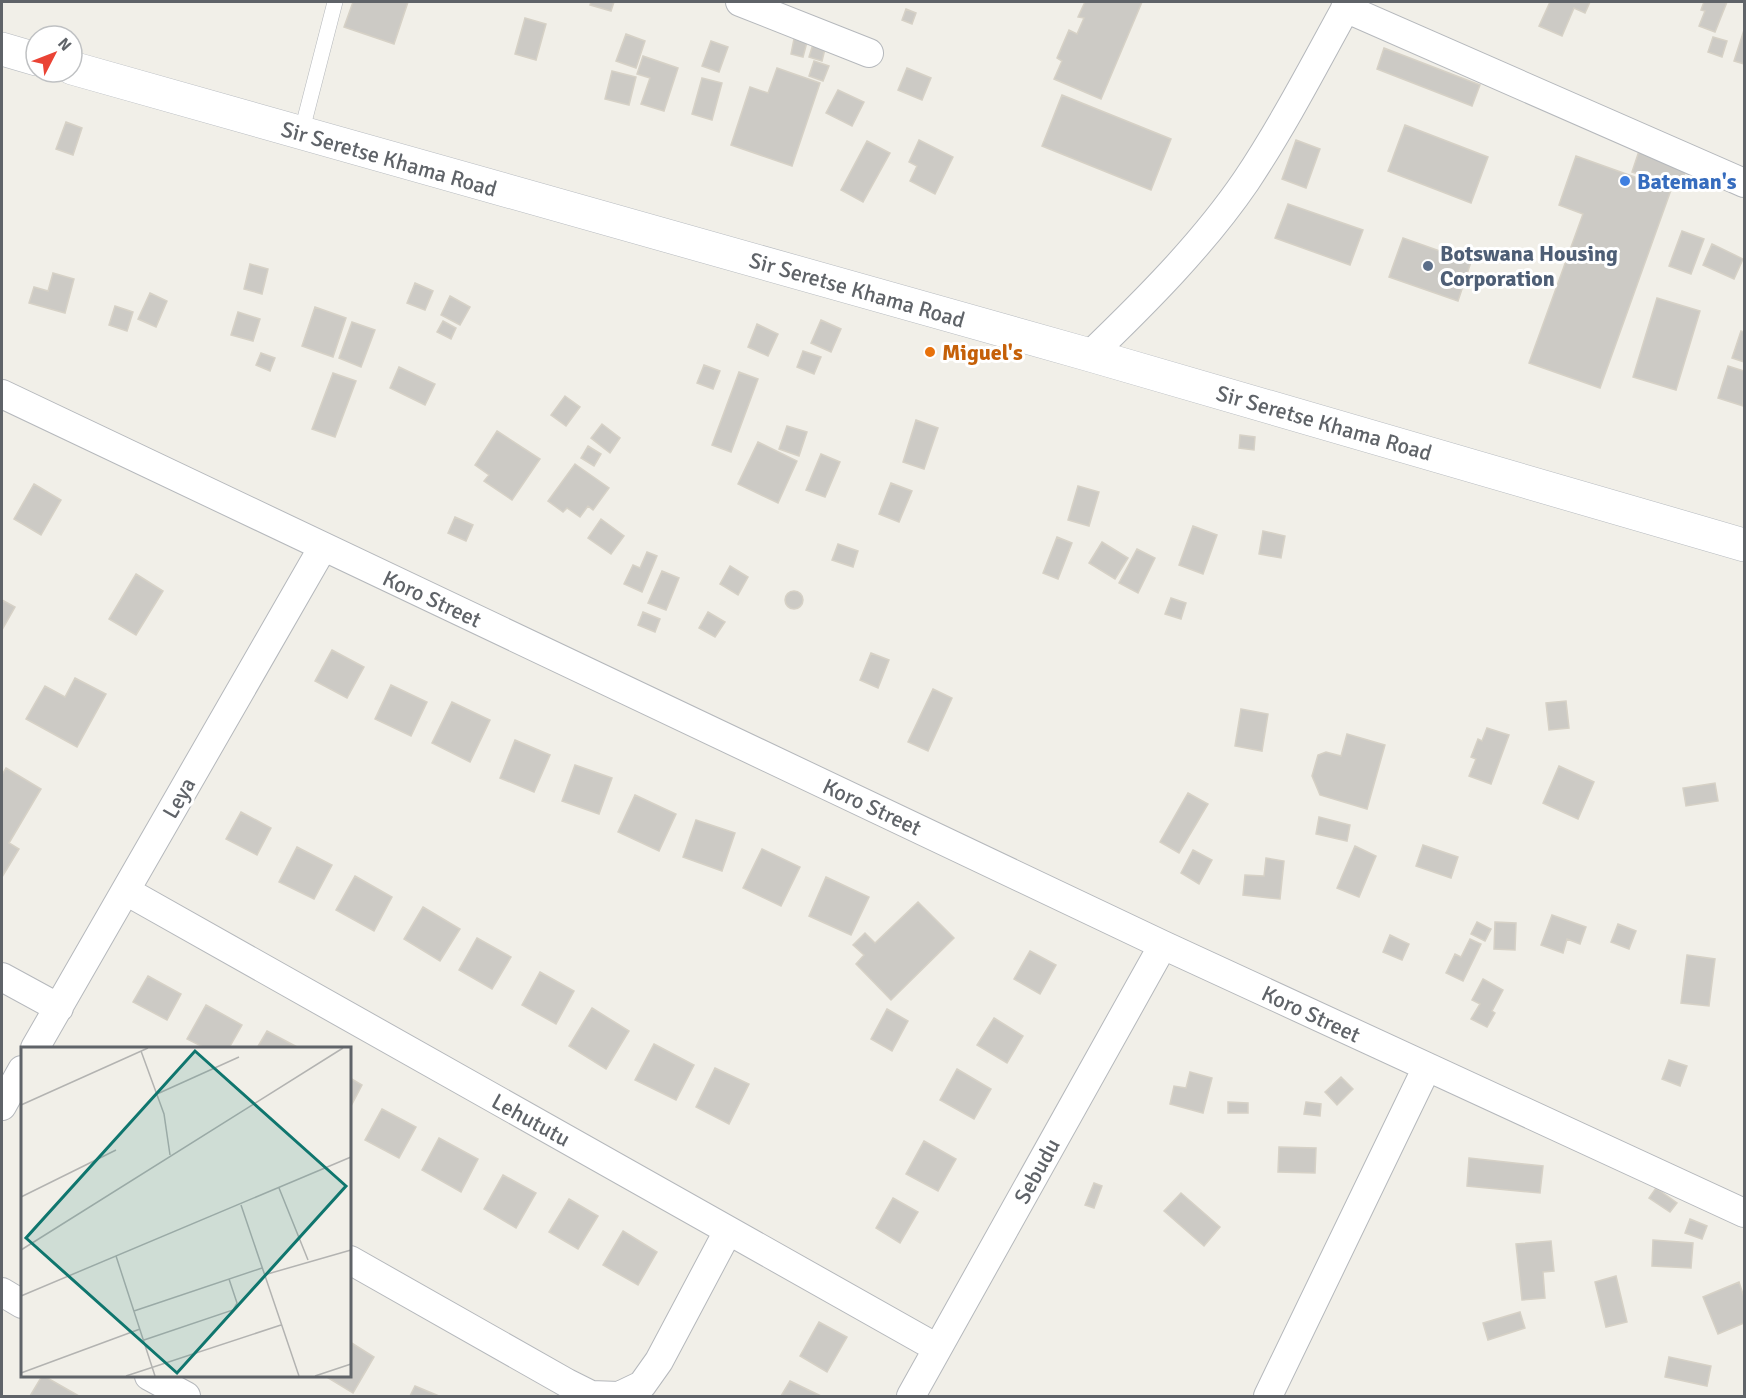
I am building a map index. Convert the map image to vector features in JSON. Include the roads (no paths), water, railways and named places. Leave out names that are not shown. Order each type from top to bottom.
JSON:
[{"type":"main road","points":[[2,49],[24,55]]},
{"type":"main road","name":"Sir Seretse Khama Road","points":[[84,72],[301,135],[1090,355],[1744,545]]},
{"type":"street","points":[[740,2],[869,53]]},
{"type":"street","points":[[1090,355],[1171,273],[1244,183],[1277,133],[1347,5],[1744,183]]},
{"type":"street","name":"Koro Street","points":[[2,394],[1163,945],[1744,1213]]},
{"type":"street","name":"Leya","points":[[36,1047],[323,547]]},
{"type":"street","name":"Lehututu","points":[[126,891],[937,1348]]},
{"type":"street","name":"Sebudu","points":[[914,1395],[937,1348],[1163,945]]},
{"type":"street","points":[[2,977],[59,1008]]},
{"type":"street","points":[[1268,1396],[1427,1067]]},
{"type":"street","points":[[2,1106],[21,1075]]},
{"type":"street","points":[[351,1261],[567,1383],[591,1395],[619,1396],[642,1385],[660,1361],[728,1231]]},
{"type":"street","points":[[2,1292],[21,1303]]},
{"type":"street","points":[[151,1377],[186,1396]]},
{"type":"lane","points":[[301,135],[334,2]]},
{"type":"place","name":"Bateman's","points":[[1625,181]]},
{"type":"place","name":"Botswana Housing Corporation","points":[[1428,266]]},
{"type":"place","name":"Miguel's","points":[[930,352]]}]
